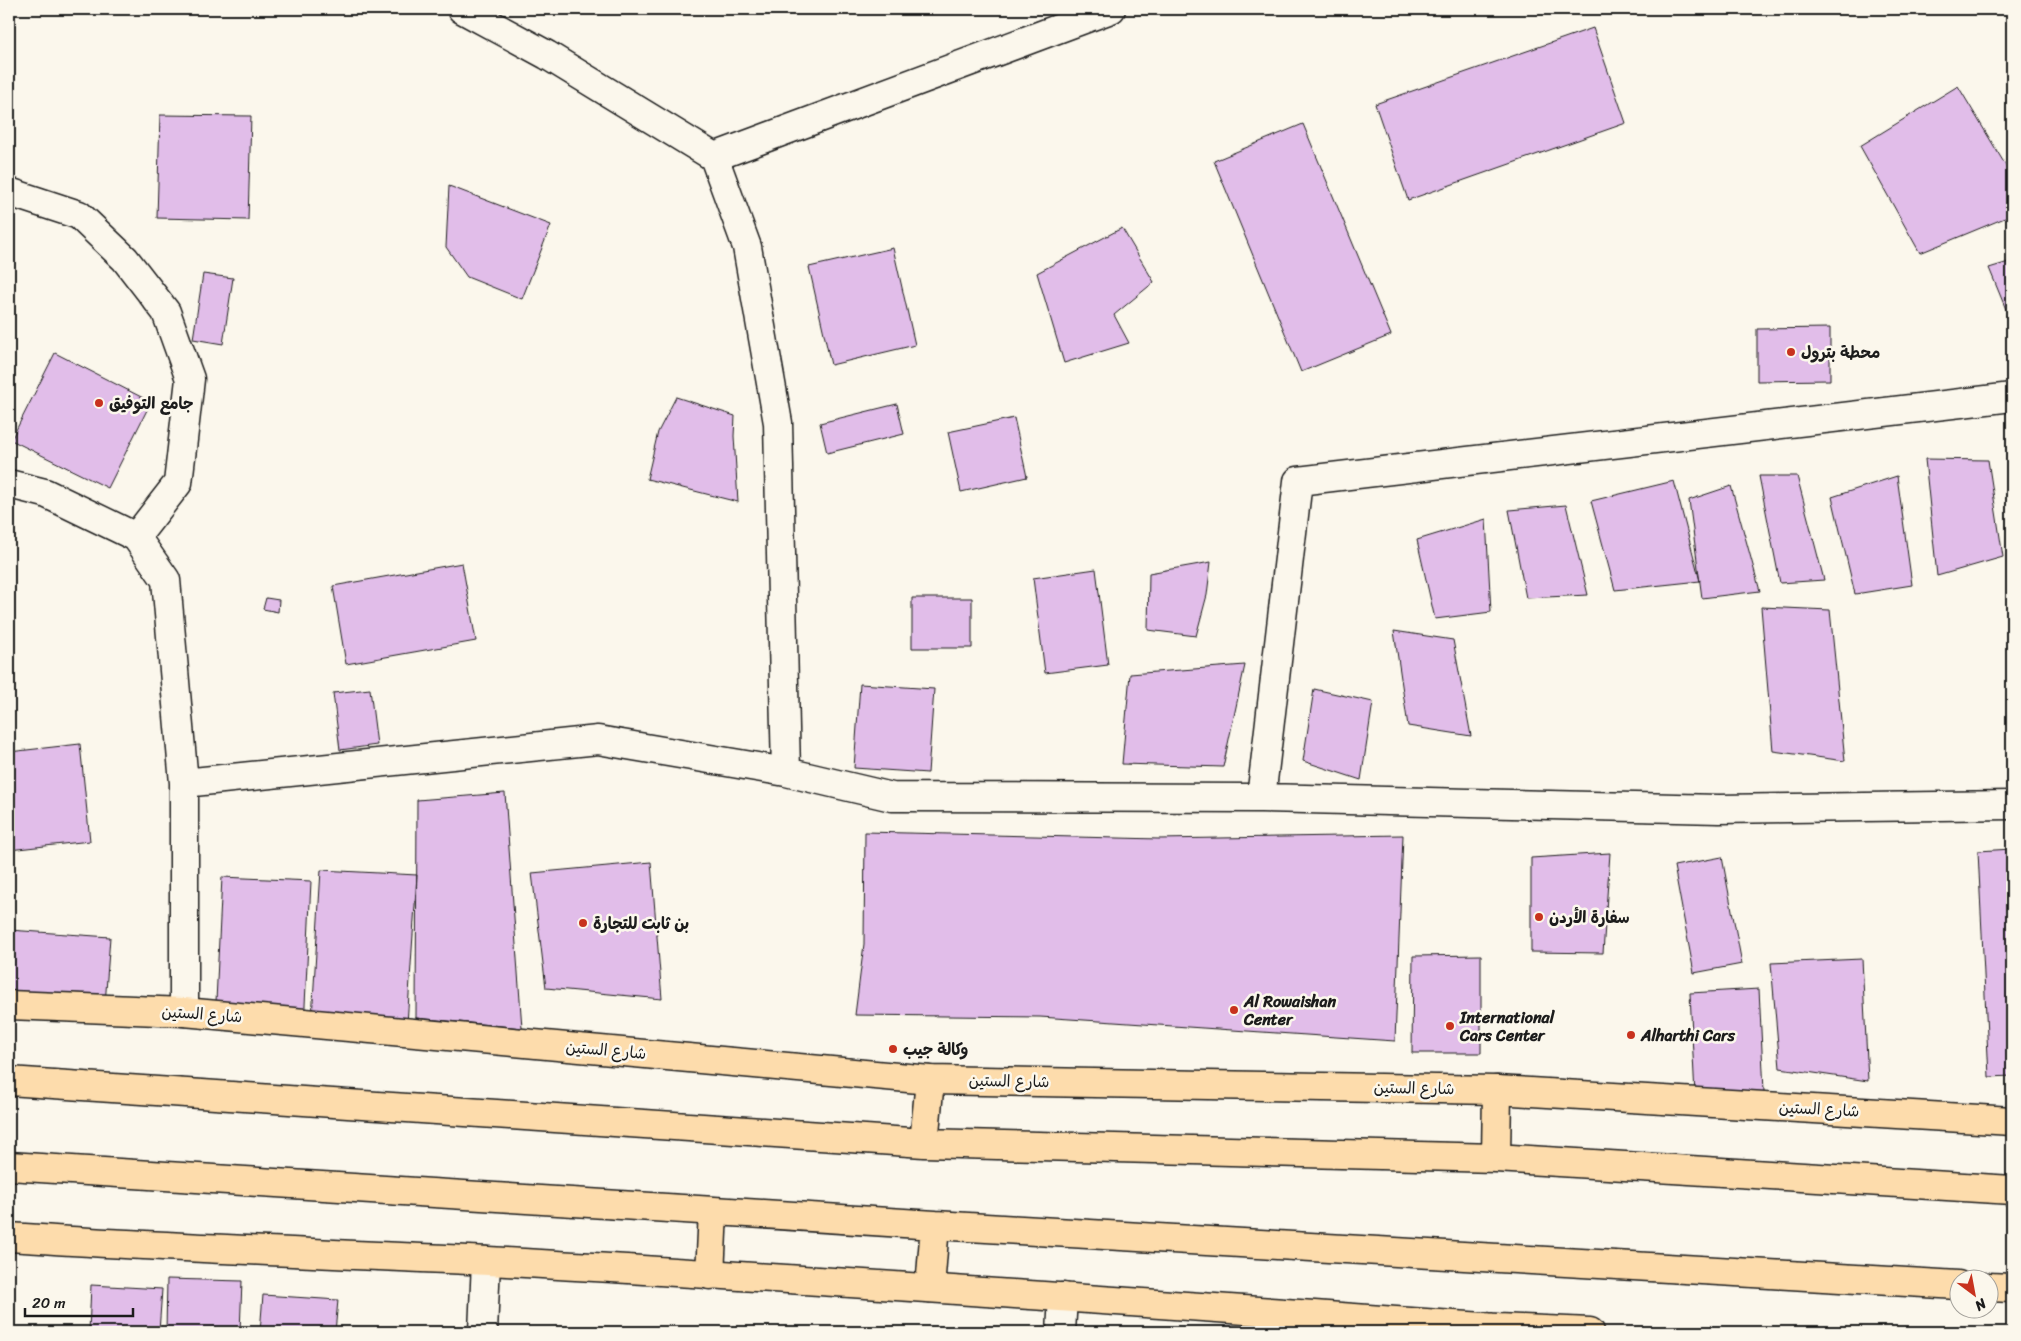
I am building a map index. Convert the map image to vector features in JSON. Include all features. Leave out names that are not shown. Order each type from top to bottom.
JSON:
[{"type":"main road","name":"شارع الستين","points":[[9,1005],[184,1012],[930,1080],[1497,1090],[2012,1121]]},
{"type":"main road","points":[[924,1143],[930,1080]]},
{"type":"main road","points":[[9,1081],[924,1143],[1496,1158],[2012,1190]]},
{"type":"main road","points":[[1496,1158],[1497,1090]]},
{"type":"main road","points":[[9,1166],[935,1225],[1948,1284]]},
{"type":"main road","points":[[710,1274],[713,1211]]},
{"type":"main road","points":[[930,1288],[935,1225]]},
{"type":"main road","points":[[9,1237],[132,1245],[486,1261],[710,1274],[1063,1297],[1498,1330],[1590,1332]]},
{"type":"main road","points":[[1998,1287],[2012,1288]]},
{"type":"street","points":[[462,9],[546,54],[714,157],[747,247],[778,424],[786,772]]},
{"type":"street","points":[[714,157],[1111,9]]},
{"type":"street","points":[[9,192],[79,215],[126,258],[166,312],[190,379],[178,483],[136,537]]},
{"type":"street","points":[[1261,798],[1298,481],[2012,397]]},
{"type":"street","points":[[9,484],[45,493],[136,537],[166,580],[184,783],[184,1012]]},
{"type":"street","points":[[184,783],[598,740],[786,772],[892,797],[1261,798],[1719,809],[2012,805]]},
{"type":"street","points":[[483,1332],[486,1261]]},
{"type":"street","points":[[1061,1332],[1063,1297]]},
{"type":"building","points":[[1593,28],[1626,123],[1408,200],[1375,104]]},
{"type":"building","points":[[1958,86],[2012,176],[2012,215],[1920,253],[1860,146]]},
{"type":"building","points":[[160,115],[251,116],[248,220],[157,218]]},
{"type":"building","points":[[1303,124],[1391,335],[1301,372],[1214,161]]},
{"type":"building","points":[[449,186],[551,225],[522,299],[467,277],[446,247]]},
{"type":"building","points":[[1122,228],[1154,282],[1114,315],[1129,343],[1064,363],[1037,273]]},
{"type":"building","points":[[893,248],[915,345],[831,365],[809,267]]},
{"type":"building","points":[[2012,261],[2012,324],[1989,268]]},
{"type":"building","points":[[203,274],[233,278],[223,344],[193,339]]},
{"type":"building","points":[[1830,328],[1830,380],[1757,381],[1757,329]]},
{"type":"building","points":[[55,353],[151,402],[108,488],[11,440]]},
{"type":"building","points":[[676,397],[735,416],[734,436],[738,502],[647,479],[658,432]]},
{"type":"building","points":[[897,404],[904,434],[827,453],[820,423]]},
{"type":"building","points":[[1014,418],[1027,477],[961,492],[948,432]]},
{"type":"building","points":[[1925,459],[1988,460],[2003,557],[1937,576]]},
{"type":"building","points":[[1759,476],[1797,476],[1824,580],[1780,583]]},
{"type":"building","points":[[1897,476],[1912,585],[1855,594],[1832,497]]},
{"type":"building","points":[[1674,481],[1700,581],[1615,590],[1591,501]]},
{"type":"building","points":[[1731,486],[1760,591],[1702,598],[1689,500]]},
{"type":"building","points":[[1566,505],[1588,595],[1526,598],[1509,510]]},
{"type":"building","points":[[1486,519],[1491,612],[1435,619],[1417,540]]},
{"type":"building","points":[[1211,562],[1207,595],[1196,636],[1148,630],[1149,573]]},
{"type":"building","points":[[462,563],[476,641],[346,664],[333,586]]},
{"type":"building","points":[[1096,569],[1108,665],[1045,673],[1033,578]]},
{"type":"building","points":[[266,598],[279,600],[278,612],[263,609]]},
{"type":"building","points":[[912,598],[972,598],[972,648],[912,648]]},
{"type":"building","points":[[1761,607],[1830,610],[1845,761],[1773,751]]},
{"type":"building","points":[[1394,631],[1453,640],[1471,736],[1408,726]]},
{"type":"building","points":[[1245,665],[1223,767],[1122,764],[1130,674]]},
{"type":"building","points":[[860,684],[934,689],[928,773],[854,768]]},
{"type":"building","points":[[370,689],[377,745],[340,750],[333,693]]},
{"type":"building","points":[[1314,689],[1373,702],[1361,780],[1303,761]]},
{"type":"building","points":[[80,744],[90,841],[9,850],[9,752]]},
{"type":"building","points":[[505,793],[522,1028],[416,1018],[417,800]]},
{"type":"building","points":[[865,832],[1159,839],[1403,835],[1395,1041],[1040,1017],[855,1015],[864,944]]},
{"type":"building","points":[[2012,849],[2012,1076],[1989,1077],[1978,851]]},
{"type":"building","points":[[1610,853],[1603,953],[1531,952],[1531,858]]},
{"type":"building","points":[[1722,857],[1742,964],[1694,973],[1674,866]]},
{"type":"building","points":[[651,862],[662,999],[546,988],[532,873]]},
{"type":"building","points":[[321,870],[417,875],[407,1024],[312,1018]]},
{"type":"building","points":[[222,877],[311,881],[304,1026],[215,1022]]},
{"type":"building","points":[[9,930],[110,937],[104,1018],[9,1012]]},
{"type":"building","points":[[1481,955],[1481,1053],[1412,1053],[1413,956]]},
{"type":"building","points":[[1862,959],[1868,1081],[1780,1068],[1771,963]]},
{"type":"building","points":[[1759,989],[1765,1112],[1696,1116],[1690,993]]},
{"type":"building","points":[[167,1279],[242,1281],[240,1332],[166,1332]]},
{"type":"building","points":[[91,1285],[162,1289],[159,1332],[89,1332]]},
{"type":"building","points":[[263,1295],[338,1300],[335,1332],[260,1332]]},
{"type":"place","name":"محطة بترول","points":[[1791,352]]},
{"type":"place","name":"جامع التوفيق","points":[[99,403]]},
{"type":"place","name":"سفارة الأردن","points":[[1539,917]]},
{"type":"place","name":"بن ثابت للتجارة","points":[[583,923]]},
{"type":"place","name":"Al Rowaishan Center","points":[[1234,1010]]},
{"type":"place","name":"International Cars Center","points":[[1450,1026]]},
{"type":"place","name":"Alharthi Cars","points":[[1631,1035]]},
{"type":"place","name":"وكالة جيب","points":[[893,1049]]}]
